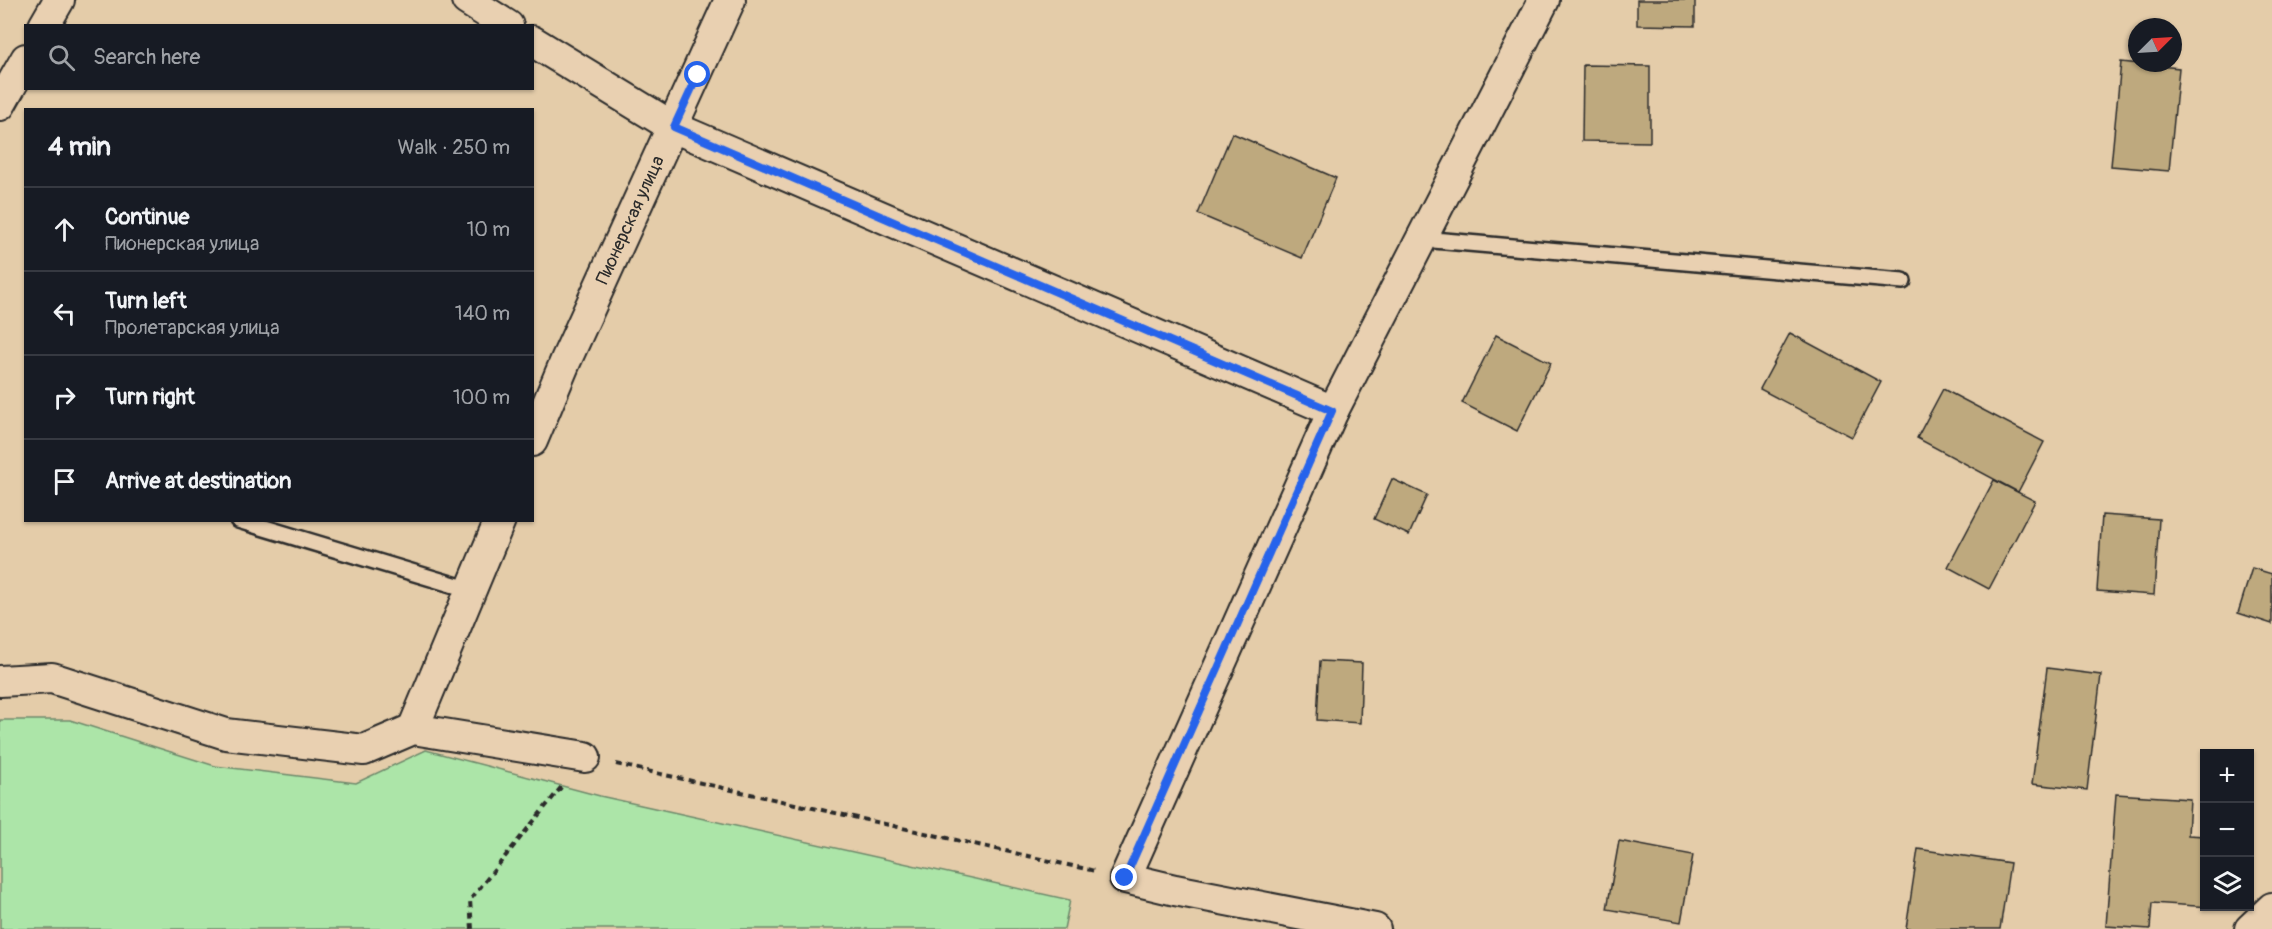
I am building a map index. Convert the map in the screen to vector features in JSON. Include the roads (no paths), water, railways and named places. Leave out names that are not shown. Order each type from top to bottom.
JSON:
[{"type":"street","points":[[45,24],[59,0]]},
{"type":"street","points":[[467,0],[505,24]]},
{"type":"street","name":"Пионерская улица","points":[[534,436],[566,360],[730,0]]},
{"type":"street","points":[[1375,929],[1125,878],[1332,411],[1544,0]]},
{"type":"street","points":[[534,41],[674,127],[1332,411]]},
{"type":"street","points":[[0,105],[24,63]]},
{"type":"street","points":[[413,729],[499,522]]},
{"type":"street","points":[[0,681],[52,678],[226,734],[364,750],[413,729],[585,757]]},
{"type":"street","points":[[2250,929],[2272,908]]},
{"type":"lane","points":[[1422,239],[1903,281]]},
{"type":"lane","points":[[245,522],[471,590]]}]
